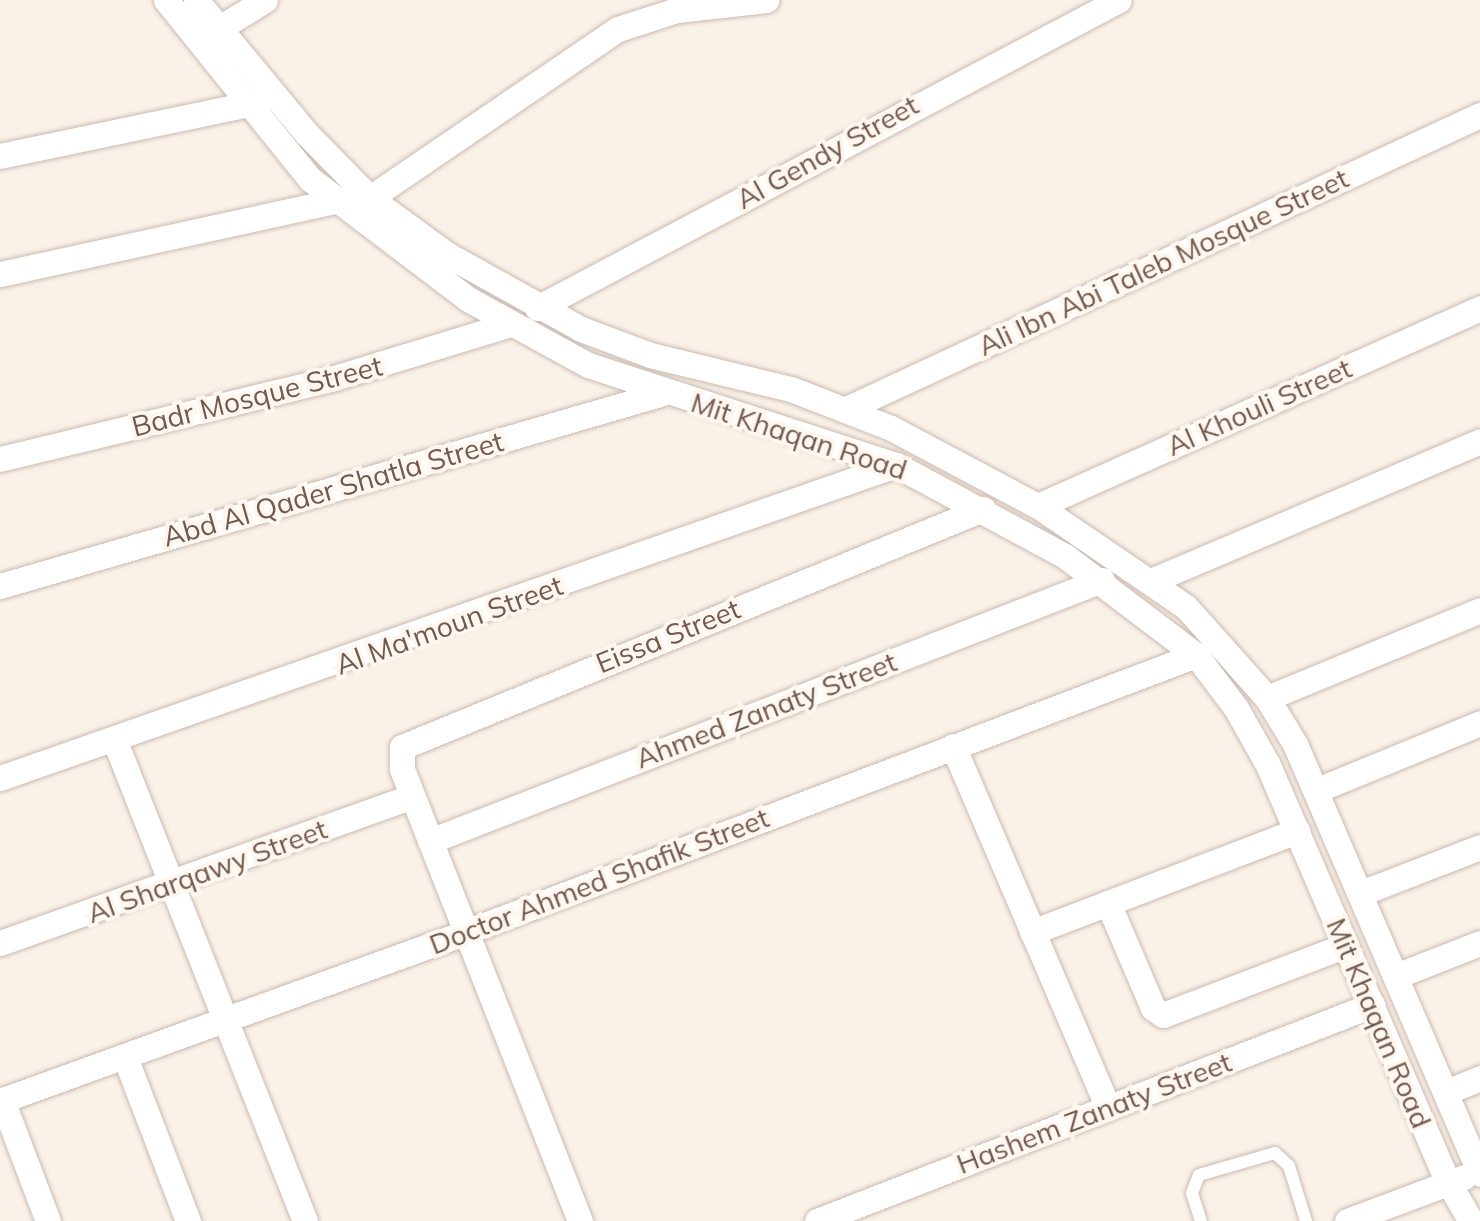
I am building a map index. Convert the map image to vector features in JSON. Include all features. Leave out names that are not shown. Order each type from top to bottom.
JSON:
[{"type":"street","name":"Mit Khaqan Road","points":[[166,0],[245,104],[336,201],[511,324],[588,365],[896,464],[983,509],[1102,580],[1196,655],[1245,722],[1296,830],[1448,1182],[1472,1221]]},
{"type":"street","name":"Mit Khaqan Road","points":[[196,0],[276,98],[370,198],[448,255],[537,308],[650,355],[846,408],[1038,506],[1153,580],[1216,637],[1267,698],[1316,790],[1479,1173]]},
{"type":"street","points":[[218,28],[265,0]]},
{"type":"street","points":[[370,198],[618,29],[678,10],[766,0]]},
{"type":"street","name":"Al Gendy Street","points":[[537,308],[1119,0]]},
{"type":"street","points":[[0,156],[276,98]]},
{"type":"street","name":"Ali Ibn Abi Taleb Mosque Street","points":[[846,408],[1480,115]]},
{"type":"street","points":[[0,274],[336,201]]},
{"type":"street","name":"Al Khouli Street","points":[[1038,506],[1480,308]]},
{"type":"street","name":"Badr Mosque Street","points":[[0,459],[334,378],[511,324]]},
{"type":"street","name":"Abd Al Qader Shatla Street","points":[[0,586],[666,392]]},
{"type":"street","points":[[1153,580],[1480,441]]},
{"type":"street","name":"Al Ma'moun Street","points":[[0,778],[896,464]]},
{"type":"street","name":"Eissa Street","points":[[580,1221],[400,757],[410,740],[983,509]]},
{"type":"street","name":"Ahmed Zanaty Street","points":[[430,841],[1102,580]]},
{"type":"street","points":[[1267,698],[1480,610]]},
{"type":"street","name":"Doctor Ahmed Shafik Street","points":[[1,1100],[466,932],[1196,655]]},
{"type":"street","points":[[1316,790],[1480,722]]},
{"type":"street","points":[[114,739],[305,1221]]},
{"type":"street","points":[[953,746],[1108,1108]]},
{"type":"street","name":"Al Sharqawy Street","points":[[0,943],[173,886],[412,796]]},
{"type":"street","points":[[1032,932],[1296,830]]},
{"type":"street","points":[[1360,893],[1480,847]]},
{"type":"street","points":[[1108,903],[1153,1008],[1164,1015],[1346,945]]},
{"type":"street","points":[[1396,976],[1480,943]]},
{"type":"street","name":"Hashem Zanaty Street","points":[[817,1221],[1372,1005]]},
{"type":"street","points":[[125,1057],[188,1221]]},
{"type":"street","points":[[1446,1092],[1480,1078]]},
{"type":"street","points":[[1,1100],[48,1221]]},
{"type":"street","points":[[1347,1221],[1479,1173]]},
{"type":"lane","points":[[1200,1221],[1192,1193],[1199,1175],[1274,1153],[1288,1166],[1306,1221]]}]
